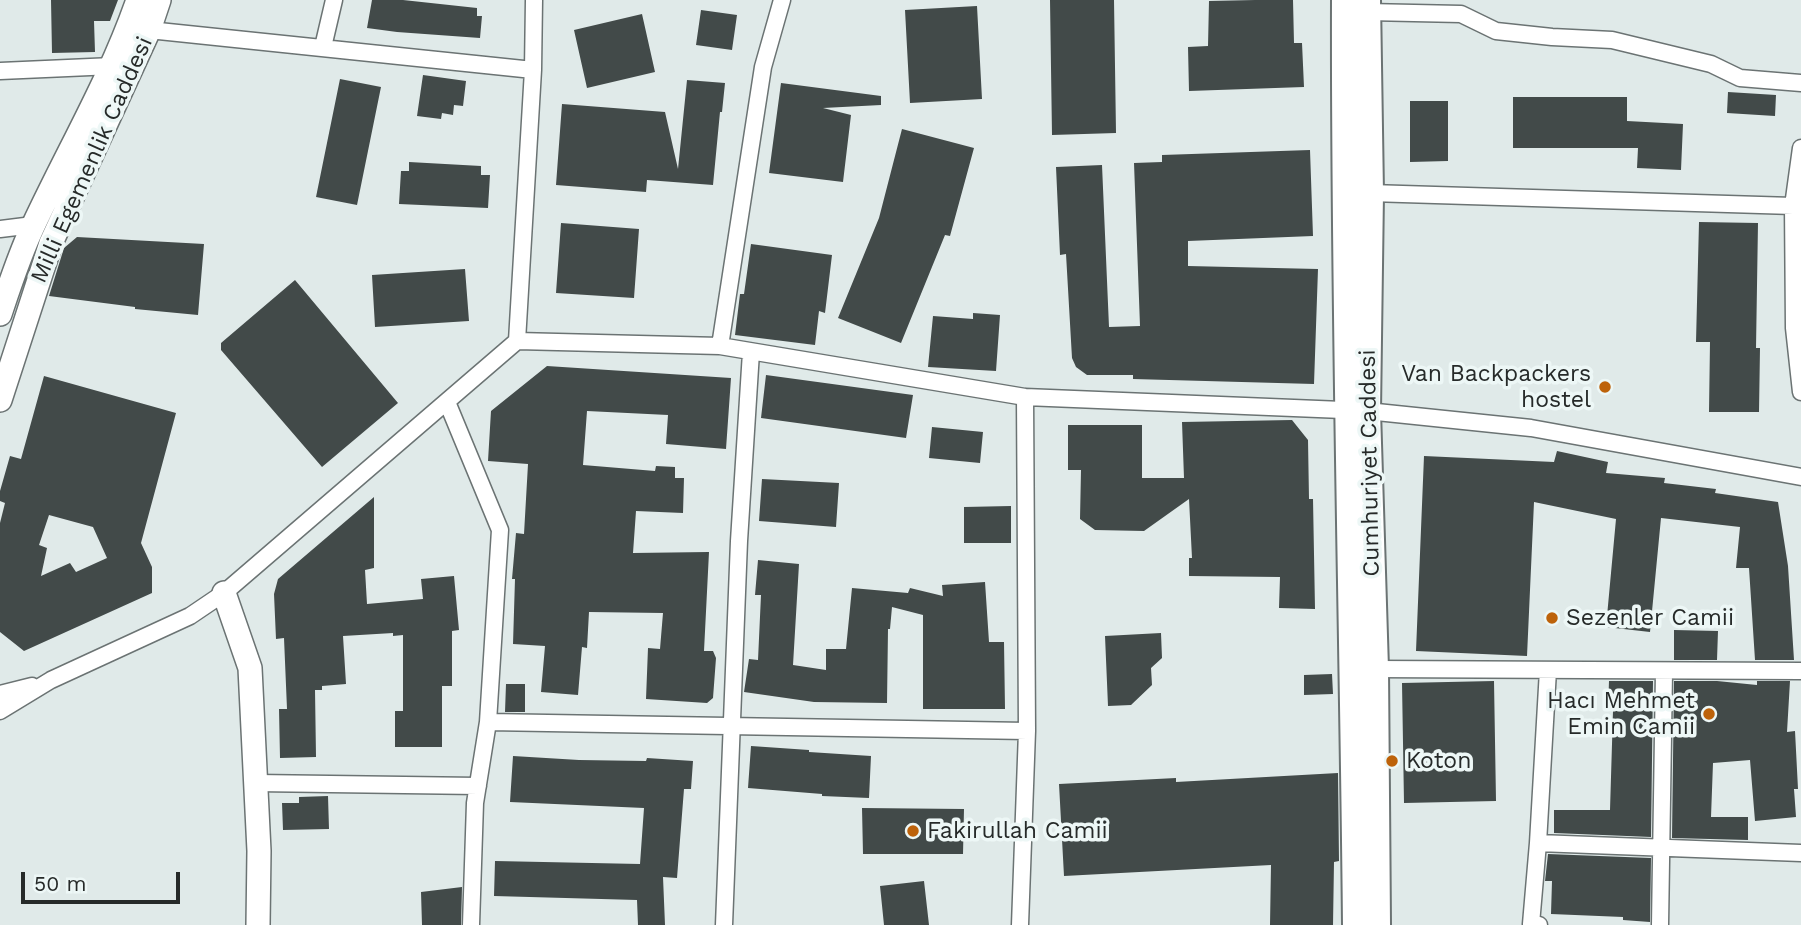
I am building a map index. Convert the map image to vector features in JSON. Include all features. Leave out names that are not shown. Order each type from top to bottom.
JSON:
[{"type":"main road","name":"Cumhuriyet Caddesi","points":[[1360,4],[1370,193],[1357,411],[1374,669],[1377,925]]},
{"type":"main road","name":"Cumhuriyet Caddesi","points":[[1356,925],[1354,667],[1360,4]]},
{"type":"street","name":"Milli Egemenlik Caddesi","points":[[0,314],[33,226],[113,66],[138,0]]},
{"type":"street","name":"Milli Egemenlik Caddesi","points":[[0,400],[51,243],[149,30],[159,0]]},
{"type":"street","points":[[323,47],[334,0]]},
{"type":"street","points":[[0,711],[51,680],[190,616],[224,593],[517,341],[533,69],[534,0]]},
{"type":"street","points":[[720,346],[763,67],[782,0]]},
{"type":"street","points":[[1360,4],[1461,14],[1496,30],[1552,37],[1612,40],[1712,64],[1741,78],[1801,83]]},
{"type":"street","points":[[149,30],[533,69]]},
{"type":"street","points":[[0,71],[113,66]]},
{"type":"street","points":[[1801,148],[1793,206],[1794,328],[1801,392]]},
{"type":"street","points":[[1370,193],[1793,206]]},
{"type":"street","points":[[0,229],[33,226]]},
{"type":"street","points":[[517,341],[553,344],[657,343],[720,346],[1025,397],[1357,411],[1531,428],[1801,477]]},
{"type":"street","points":[[724,925],[738,541],[751,352]]},
{"type":"street","points":[[1020,925],[1027,731],[1025,397]]},
{"type":"street","points":[[447,402],[500,530],[488,722],[475,803],[471,925]]},
{"type":"street","points":[[224,593],[250,668],[259,851],[258,925]]},
{"type":"street","points":[[1374,669],[1801,671]]},
{"type":"street","points":[[1539,925],[1531,924],[1548,670]]},
{"type":"street","points":[[1660,925],[1664,672]]},
{"type":"street","points":[[0,694],[51,680]]},
{"type":"street","points":[[0,682],[18,690]]},
{"type":"street","points":[[488,722],[1027,731]]},
{"type":"street","points":[[256,783],[478,786]]},
{"type":"street","points":[[1538,844],[1801,853]]},
{"type":"building","points":[[51,0],[118,0],[110,21],[94,21],[95,52],[52,53]]},
{"type":"building","points":[[372,0],[403,0],[477,8],[477,16],[482,16],[480,38],[367,28]]},
{"type":"building","points":[[1050,0],[1114,0],[1116,133],[1052,135]]},
{"type":"building","points":[[1293,0],[1294,43],[1302,43],[1304,87],[1189,91],[1188,47],[1208,46],[1209,1]]},
{"type":"building","points":[[977,6],[982,99],[910,103],[905,10]]},
{"type":"building","points":[[701,10],[737,15],[732,50],[696,45]]},
{"type":"building","points":[[642,14],[655,72],[587,88],[574,30]]},
{"type":"building","points":[[423,75],[466,81],[463,106],[454,105],[453,115],[442,113],[441,119],[417,116]]},
{"type":"building","points":[[340,79],[381,87],[357,205],[316,197]]},
{"type":"building","points":[[687,80],[725,83],[713,185],[647,180],[646,192],[556,185],[562,104],[665,112],[678,169]]},
{"type":"building","points":[[781,83],[881,96],[881,105],[823,108],[851,115],[843,182],[769,173]]},
{"type":"building","points":[[1728,92],[1776,95],[1775,116],[1727,113]]},
{"type":"building","points":[[1513,97],[1627,97],[1627,121],[1683,124],[1681,170],[1637,168],[1638,148],[1513,148]]},
{"type":"building","points":[[1410,101],[1448,101],[1448,161],[1410,162]]},
{"type":"building","points":[[902,129],[974,148],[950,236],[945,235],[901,343],[838,318],[879,218]]},
{"type":"building","points":[[1310,150],[1313,236],[1188,241],[1188,266],[1318,269],[1314,384],[1133,379],[1133,375],[1087,375],[1076,367],[1072,358],[1066,254],[1060,255],[1056,167],[1102,165],[1109,327],[1140,326],[1134,163],[1162,162],[1162,155]]},
{"type":"building","points":[[409,162],[481,166],[481,175],[490,175],[488,208],[399,204],[401,171],[409,171]]},
{"type":"building","points":[[1699,222],[1758,223],[1756,348],[1760,348],[1759,412],[1709,412],[1710,342],[1696,342]]},
{"type":"building","points":[[561,223],[639,229],[634,298],[556,293]]},
{"type":"building","points":[[77,237],[204,244],[198,315],[49,296],[64,248]]},
{"type":"building","points":[[751,244],[832,255],[825,313],[819,311],[815,345],[735,335],[740,294],[744,294]]},
{"type":"building","points":[[465,269],[469,321],[375,327],[372,275]]},
{"type":"building","points":[[295,280],[398,403],[322,467],[221,350],[221,343]]},
{"type":"building","points":[[973,313],[1000,315],[996,371],[928,367],[933,316],[973,319]]},
{"type":"building","points":[[547,366],[731,378],[726,449],[666,444],[668,415],[587,411],[583,465],[655,471],[656,466],[675,467],[675,478],[684,478],[683,513],[636,511],[633,553],[709,552],[704,651],[713,651],[716,658],[713,698],[707,703],[646,699],[648,648],[660,649],[663,613],[589,612],[587,648],[582,647],[578,695],[541,692],[545,646],[513,644],[515,579],[512,579],[516,533],[524,534],[528,464],[488,461],[491,411]]},
{"type":"building","points":[[766,375],[913,395],[906,438],[761,418]]},
{"type":"building","points":[[44,376],[176,413],[141,543],[152,567],[152,593],[24,651],[0,632],[0,523],[5,503],[0,501],[0,491],[10,456],[21,459]],"holes":[[[49,515],[93,527],[107,558],[76,572],[70,563],[41,576],[47,548],[39,545]]]},
{"type":"building","points":[[1292,420],[1308,440],[1309,499],[1313,499],[1315,609],[1279,608],[1280,577],[1189,576],[1189,558],[1192,558],[1189,499],[1144,531],[1095,530],[1080,519],[1081,470],[1068,470],[1068,425],[1142,425],[1142,478],[1184,478],[1182,422]]},
{"type":"building","points":[[932,427],[983,432],[980,463],[929,458]]},
{"type":"building","points":[[1557,451],[1608,462],[1606,473],[1665,478],[1664,483],[1716,489],[1715,493],[1778,502],[1788,566],[1794,660],[1755,660],[1749,568],[1736,568],[1740,527],[1661,518],[1650,632],[1606,627],[1616,519],[1534,502],[1527,656],[1416,651],[1424,456],[1554,462]]},
{"type":"building","points":[[762,479],[839,483],[836,527],[759,521]]},
{"type":"building","points":[[374,497],[374,568],[365,570],[367,604],[423,599],[421,579],[454,576],[459,630],[452,631],[452,686],[442,686],[442,747],[395,747],[395,711],[403,711],[403,635],[393,636],[393,633],[343,636],[346,684],[322,686],[322,690],[315,690],[316,757],[280,758],[279,709],[287,709],[284,638],[276,639],[274,594],[278,579]]},
{"type":"building","points":[[1011,506],[1011,543],[964,543],[964,507]]},
{"type":"building","points":[[758,560],[799,564],[793,665],[826,670],[826,649],[846,649],[852,588],[908,593],[910,588],[943,596],[942,585],[985,582],[989,642],[1004,642],[1005,709],[923,709],[923,615],[892,607],[888,629],[887,703],[814,702],[744,692],[749,659],[758,660],[761,595],[755,595]]},
{"type":"building","points":[[1674,630],[1718,631],[1717,660],[1674,660]]},
{"type":"building","points":[[1161,633],[1162,658],[1151,668],[1152,685],[1131,705],[1108,706],[1105,636]]},
{"type":"building","points":[[1332,674],[1333,694],[1304,695],[1304,675]]},
{"type":"building","points":[[1494,681],[1496,801],[1404,803],[1402,683]]},
{"type":"building","points":[[1609,681],[1653,681],[1651,837],[1554,833],[1554,810],[1610,810],[1613,711],[1608,710]]},
{"type":"building","points":[[1674,681],[1757,685],[1757,681],[1790,681],[1787,732],[1795,731],[1798,789],[1794,789],[1796,817],[1755,821],[1750,760],[1713,763],[1711,817],[1748,817],[1748,840],[1672,838]]},
{"type":"building","points":[[506,684],[525,684],[525,712],[505,712]]},
{"type":"building","points":[[751,746],[871,756],[869,798],[748,788]]},
{"type":"building","points":[[513,756],[579,760],[646,761],[647,758],[693,761],[691,789],[684,789],[677,878],[663,877],[665,925],[638,925],[637,900],[494,896],[495,861],[640,864],[644,808],[510,802]]},
{"type":"building","points":[[1338,773],[1339,861],[1334,862],[1333,925],[1270,925],[1271,865],[1064,876],[1059,784],[1176,778],[1176,782]]},
{"type":"building","points":[[328,796],[329,829],[283,830],[282,803],[299,803],[299,797]]},
{"type":"building","name":"Fakirullah Camii","points":[[862,808],[964,809],[963,854],[863,854]]},
{"type":"building","points":[[1548,854],[1651,858],[1650,922],[1623,920],[1623,917],[1551,914],[1552,881],[1545,881]]},
{"type":"building","points":[[924,881],[929,925],[884,925],[880,886]]},
{"type":"building","points":[[462,887],[461,925],[422,925],[421,892]]},
{"type":"place","name":"Van Backpackers hostel","points":[[1605,387]]},
{"type":"place","name":"Sezenler Camii","points":[[1552,618]]},
{"type":"place","name":"Hacı Mehmet Emin Camii","points":[[1709,714]]},
{"type":"place","name":"Koton","points":[[1392,761]]},
{"type":"place","name":"Fakirullah Camii","points":[[913,831]]}]
